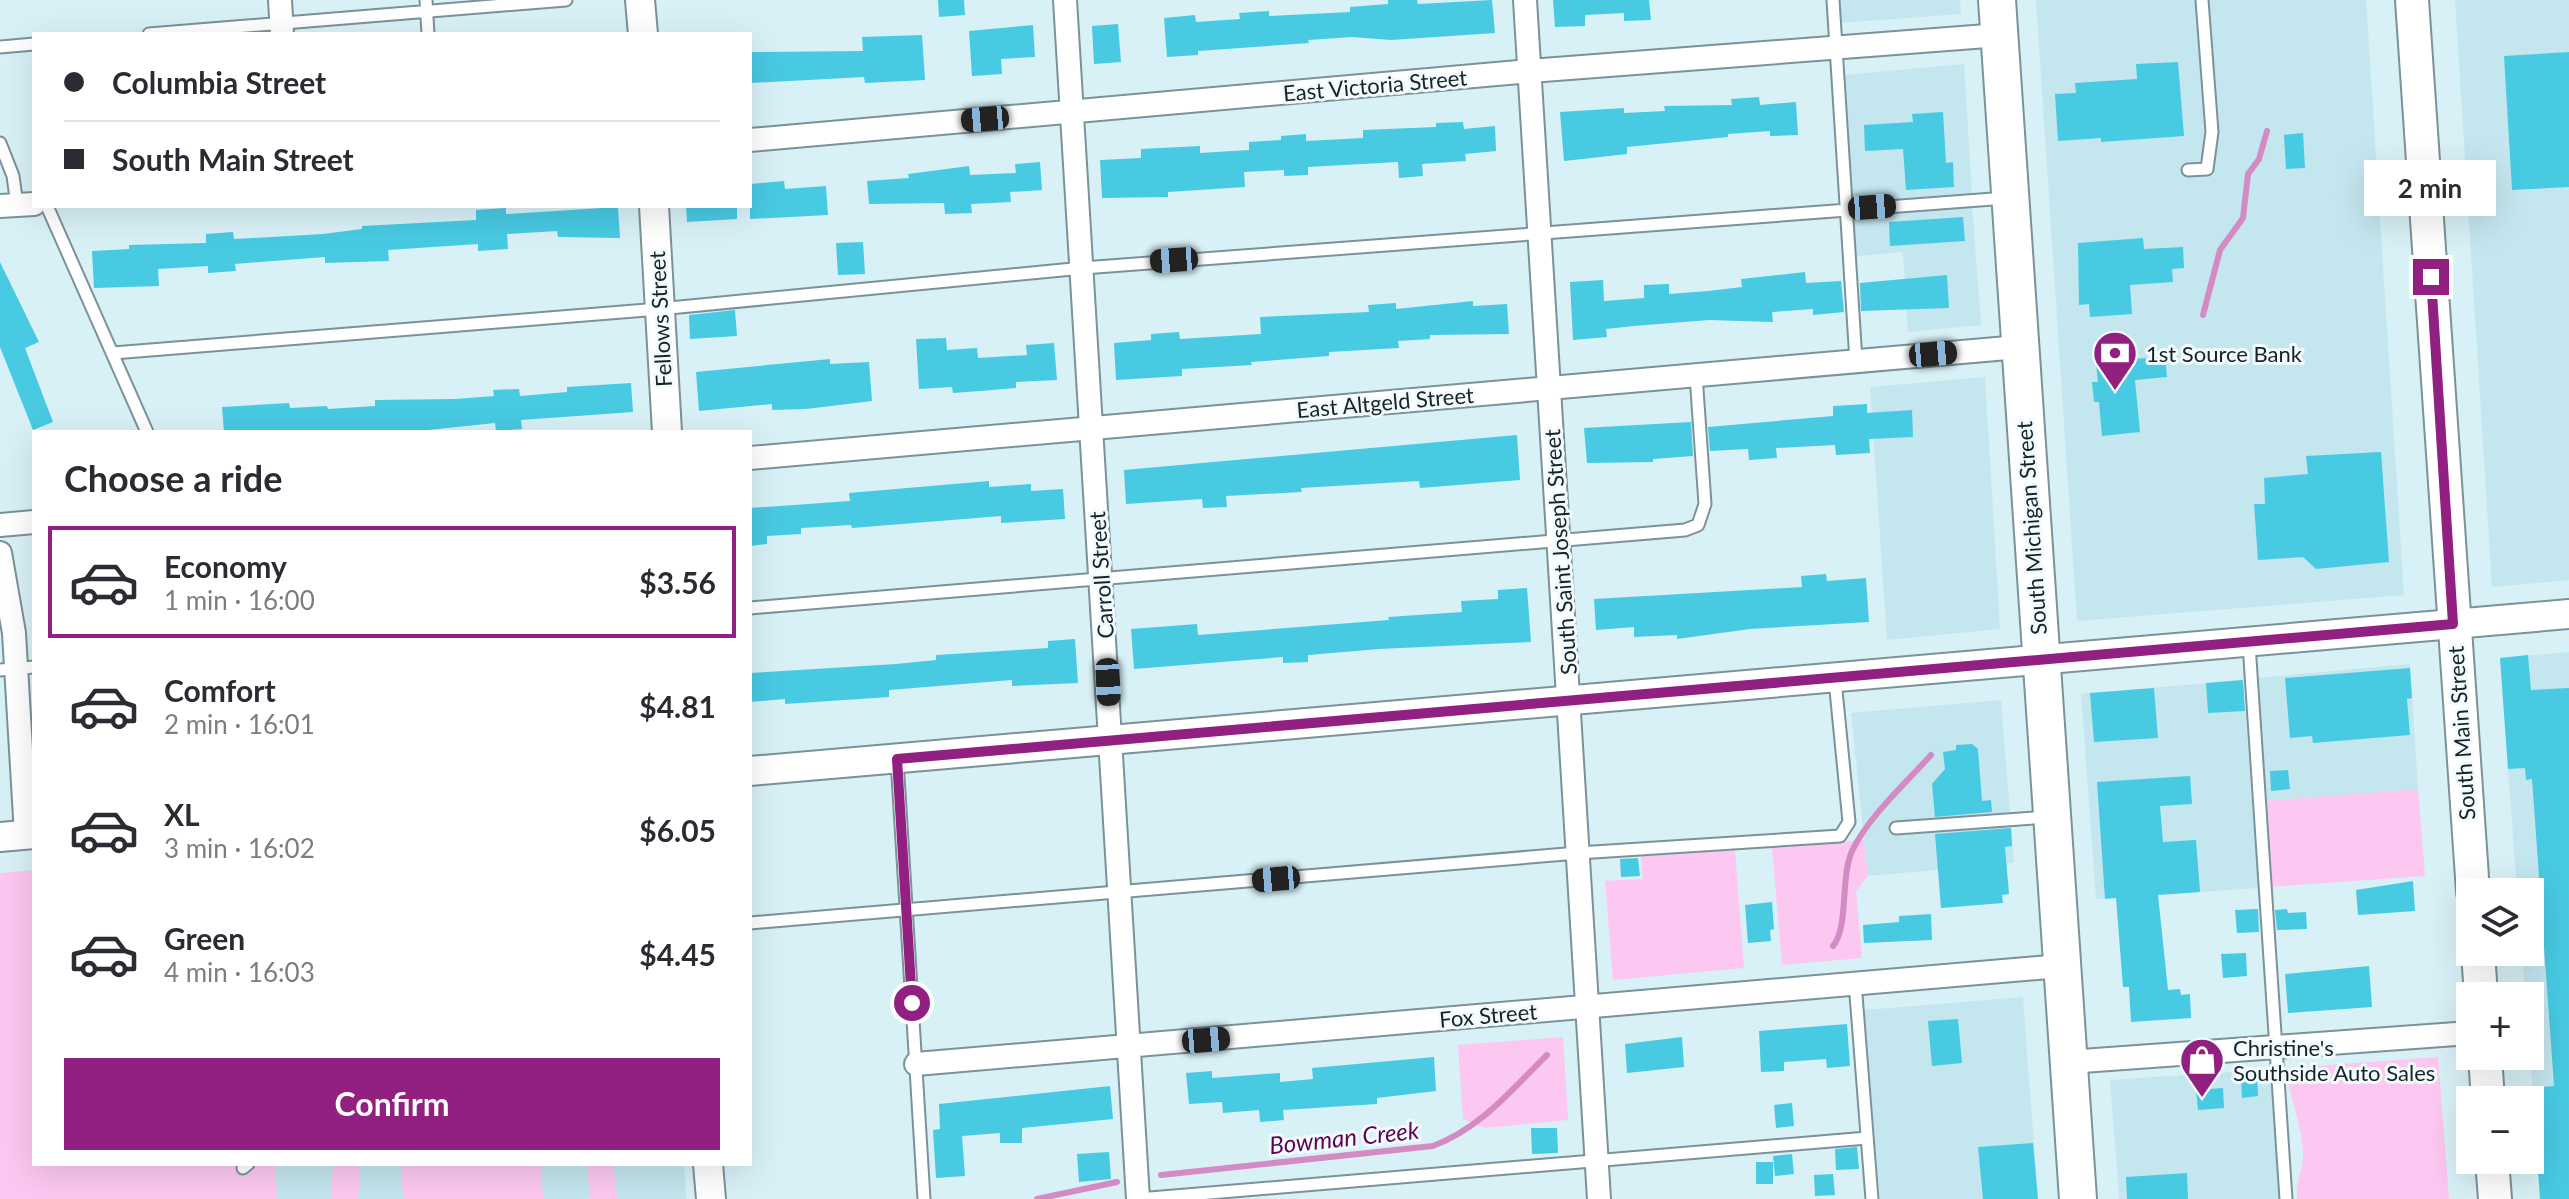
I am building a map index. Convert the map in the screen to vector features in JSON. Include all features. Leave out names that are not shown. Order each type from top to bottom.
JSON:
[{"type":"main road","name":"South Main Street","points":[[2412,0],[2472,878]]},
{"type":"main road","name":"South Michigan Street","points":[[1998,18],[2078,1199]]},
{"type":"main road","points":[[2493,1174],[2495,1199]]},
{"type":"street","points":[[640,0],[643,32]]},
{"type":"street","name":"Carroll Street","points":[[1065,0],[1138,1199]]},
{"type":"street","name":"South Saint Joseph Street","points":[[1525,0],[1599,1199]]},
{"type":"street","name":"East Victoria Street","points":[[752,140],[1530,71],[1836,49],[1998,18]]},
{"type":"street","name":"Fellows Street","points":[[654,208],[667,430]]},
{"type":"street","name":"East Altgeld Street","points":[[752,458],[2019,347]]},
{"type":"street","points":[[0,525],[32,522]]},
{"type":"street","points":[[0,553],[17,669],[20,835]]},
{"type":"street","points":[[752,771],[1835,680],[2569,614]]},
{"type":"street","name":"Fox Street","points":[[916,1064],[2061,966]]},
{"type":"street","points":[[2068,1062],[2456,1034]]},
{"type":"street","points":[[708,1166],[711,1199]]},
{"type":"lane","points":[[426,0],[428,32]]},
{"type":"lane","points":[[167,32],[281,19],[426,14],[566,0]]},
{"type":"lane","points":[[1833,0],[1856,361]]},
{"type":"lane","points":[[2188,170],[2207,169],[2212,132],[2202,0]]},
{"type":"lane","points":[[0,47],[32,44]]},
{"type":"lane","points":[[0,143],[13,176],[17,205]]},
{"type":"lane","points":[[113,353],[659,309],[1083,268],[2009,197]]},
{"type":"lane","points":[[48,208],[146,430]]},
{"type":"lane","points":[[752,608],[1685,530],[1698,525],[1705,504],[1696,375]]},
{"type":"lane","points":[[2249,643],[2286,1199]]},
{"type":"lane","points":[[752,923],[1578,853],[1840,836],[1849,822],[1835,680]]},
{"type":"lane","points":[[897,759],[924,1199]]},
{"type":"lane","points":[[1896,828],[2050,816]]},
{"type":"lane","points":[[1855,982],[1872,1199]]},
{"type":"lane","points":[[1138,1199],[1596,1158],[1867,1138]]},
{"type":"shaded area","points":[[1839,0],[1960,0],[1961,14],[1840,23]]},
{"type":"shaded area","points":[[2036,0],[2366,0],[2404,595],[2077,621]]},
{"type":"shaded area","points":[[2455,0],[2569,0],[2569,580],[2492,587]]},
{"type":"shaded area","points":[[1964,64],[1972,194],[1853,203],[1844,75]]},
{"type":"shaded area","points":[[1972,204],[1981,325],[1908,332],[1903,252],[1856,256],[1854,214]]},
{"type":"shaded area","points":[[1985,377],[2000,629],[1887,640],[1870,387]]},
{"type":"shaded area","points":[[2569,652],[2569,1199],[2540,1199],[2538,1174],[2544,1174],[2544,1086],[2532,1086],[2531,1070],[2544,1070],[2544,982],[2524,982],[2523,966],[2544,966],[2544,878],[2516,878],[2500,658]]},
{"type":"shaded area","points":[[2410,664],[2418,789],[2264,801],[2257,678]]},
{"type":"shaded area","points":[[2243,680],[2258,888],[2096,899],[2081,694]]},
{"type":"shaded area","points":[[2001,700],[2014,863],[1868,876],[1851,713]]},
{"type":"shaded area","points":[[2418,789],[2425,876],[2270,887],[2264,801]]},
{"type":"shaded area","points":[[1864,840],[1868,876],[1856,891],[1862,958],[1782,965],[1772,847]]},
{"type":"shaded area","points":[[1735,850],[1744,968],[1613,980],[1605,881],[1643,879],[1641,856]]},
{"type":"shaded area","points":[[32,870],[32,1166],[275,1166],[277,1199],[0,1199],[0,873]]},
{"type":"shaded area","points":[[2023,997],[2038,1199],[1880,1199],[1864,1010]]},
{"type":"shaded area","points":[[1563,1037],[1568,1120],[1485,1128],[1463,1119],[1458,1045]]},
{"type":"shaded area","points":[[2438,1057],[2449,1199],[2297,1199],[2303,1161],[2302,1145],[2286,1068]]},
{"type":"shaded area","points":[[2273,1069],[2282,1199],[2119,1199],[2110,1080]]},
{"type":"shaded area","points":[[275,1166],[684,1166],[686,1199],[277,1199]]},
{"type":"shaded area","points":[[333,1166],[360,1166],[358,1199],[331,1199]]},
{"type":"shaded area","points":[[401,1166],[541,1166],[543,1199],[403,1199]]},
{"type":"shaded area","points":[[587,1166],[613,1166],[617,1199],[590,1199]]},
{"type":"building","points":[[938,0],[964,0],[965,15],[939,17]]},
{"type":"building","points":[[1388,0],[1417,0],[1418,4],[1492,0],[1495,33],[1391,40],[1352,37],[1308,40],[1309,43],[1198,51],[1198,55],[1167,57],[1164,18],[1195,15],[1196,22],[1240,19],[1239,13],[1269,11],[1269,16],[1350,12],[1350,7],[1388,4]]},
{"type":"building","points":[[1553,0],[1649,0],[1651,20],[1624,21],[1624,13],[1585,15],[1585,26],[1555,27]]},
{"type":"building","points":[[1118,24],[1121,62],[1094,64],[1092,26]]},
{"type":"building","points":[[1033,25],[1035,57],[1001,59],[1002,74],[972,76],[969,31]]},
{"type":"building","points":[[922,35],[925,80],[865,83],[864,77],[752,83],[752,52],[863,51],[862,37]]},
{"type":"building","points":[[2569,52],[2569,187],[2512,190],[2504,56]]},
{"type":"building","points":[[2178,62],[2184,136],[2101,142],[2101,138],[2058,141],[2055,94],[2076,93],[2075,83],[2137,79],[2136,64]]},
{"type":"building","points":[[1759,97],[1760,105],[1796,102],[1798,135],[1770,136],[1770,131],[1728,134],[1728,137],[1627,147],[1627,154],[1564,161],[1560,112],[1624,108],[1624,113],[1665,111],[1664,106],[1732,105],[1731,99]]},
{"type":"building","points":[[1943,112],[1946,163],[1953,162],[1954,187],[1906,190],[1903,149],[1865,151],[1864,125],[1913,122],[1912,114]]},
{"type":"building","points":[[1463,122],[1464,129],[1495,126],[1496,151],[1465,154],[1466,161],[1422,164],[1423,176],[1399,178],[1398,162],[1308,167],[1308,175],[1284,176],[1284,170],[1244,172],[1245,187],[1168,192],[1168,197],[1102,198],[1100,160],[1141,158],[1141,149],[1200,146],[1200,153],[1249,150],[1249,142],[1281,140],[1281,136],[1306,134],[1306,141],[1363,138],[1363,130],[1436,127],[1436,123]]},
{"type":"building","points":[[2303,133],[2305,168],[2286,169],[2284,135]]},
{"type":"building","points":[[1040,162],[1042,190],[1010,192],[1011,202],[971,204],[972,213],[945,214],[944,203],[869,204],[867,181],[909,178],[908,174],[969,166],[970,175],[1016,173],[1015,164]]},
{"type":"building","points":[[784,181],[785,189],[826,186],[828,215],[750,219],[752,184]]},
{"type":"building","points":[[506,208],[506,214],[618,208],[620,238],[558,237],[557,231],[507,234],[508,249],[478,251],[478,244],[388,250],[389,261],[325,263],[325,257],[235,264],[236,271],[208,273],[208,266],[158,269],[159,286],[94,288],[92,251],[129,249],[129,245],[206,243],[206,234],[233,232],[234,239],[323,234],[362,229],[362,226],[476,220],[476,210]]},
{"type":"building","points":[[686,208],[737,208],[737,219],[687,222]]},
{"type":"building","points":[[1963,217],[1965,241],[1890,246],[1889,222]]},
{"type":"building","points":[[2143,238],[2144,249],[2183,247],[2184,268],[2172,269],[2173,282],[2130,285],[2132,314],[2090,317],[2089,304],[2079,305],[2078,243]]},
{"type":"building","points":[[863,242],[865,274],[838,275],[836,243]]},
{"type":"building","points":[[0,262],[39,342],[25,348],[53,422],[33,430],[0,347]]},
{"type":"building","points":[[1805,272],[1806,283],[1841,281],[1844,312],[1813,315],[1813,309],[1772,312],[1773,322],[1709,320],[1634,326],[1606,329],[1607,337],[1573,340],[1570,282],[1603,280],[1604,301],[1644,298],[1644,285],[1669,284],[1669,294],[1708,291],[1742,287],[1741,279]]},
{"type":"building","points":[[1947,275],[1949,308],[1861,311],[1860,283]]},
{"type":"building","points":[[1473,301],[1473,306],[1507,304],[1509,334],[1430,335],[1430,339],[1398,341],[1399,348],[1329,352],[1329,356],[1251,362],[1252,365],[1182,369],[1182,376],[1116,380],[1114,343],[1151,340],[1151,334],[1179,332],[1180,339],[1261,334],[1260,317],[1369,312],[1368,305],[1396,303],[1396,309]]},
{"type":"building","points":[[735,310],[737,336],[690,339],[689,315]]},
{"type":"building","points":[[946,338],[947,350],[977,348],[978,358],[1027,355],[1026,345],[1054,343],[1057,380],[1016,382],[1016,388],[953,393],[952,387],[919,389],[916,339]]},
{"type":"building","name":"1st Source Bank","points":[[2134,351],[2135,359],[2165,356],[2167,377],[2135,380],[2140,432],[2102,436],[2099,402],[2094,402],[2092,382],[2098,382],[2095,355]]},
{"type":"building","points":[[830,359],[830,364],[869,362],[872,401],[806,409],[772,410],[772,404],[699,411],[696,372]]},
{"type":"building","points":[[631,383],[633,412],[521,420],[522,429],[509,430],[496,430],[495,423],[428,430],[224,430],[222,407],[289,403],[290,408],[327,406],[328,409],[375,406],[375,400],[494,396],[493,390],[519,389],[520,396],[567,392],[567,387]]},
{"type":"building","points":[[1867,404],[1867,413],[1912,410],[1913,437],[1869,439],[1870,453],[1836,455],[1835,445],[1776,448],[1777,458],[1749,460],[1748,449],[1710,451],[1708,427],[1833,416],[1833,406]]},
{"type":"building","points":[[1691,422],[1693,456],[1653,459],[1653,462],[1587,463],[1584,428]]},
{"type":"building","points":[[1517,435],[1520,480],[1420,488],[1419,481],[1301,488],[1302,492],[1226,496],[1227,507],[1203,508],[1202,499],[1126,504],[1124,470]]},
{"type":"building","points":[[2381,452],[2389,562],[2316,569],[2303,557],[2258,560],[2254,504],[2265,504],[2264,478],[2308,474],[2306,456]]},
{"type":"building","points":[[989,481],[989,487],[1031,484],[1031,491],[1063,489],[1065,519],[1001,523],[1001,516],[852,528],[851,525],[801,528],[801,534],[767,536],[767,544],[752,546],[752,508],[850,501],[849,493]]},
{"type":"building","points":[[1826,574],[1827,581],[1866,578],[1869,622],[1750,629],[1677,639],[1677,635],[1634,637],[1634,627],[1596,630],[1594,599],[1802,587],[1801,576]]},
{"type":"building","points":[[1527,588],[1531,642],[1308,655],[1308,662],[1283,663],[1283,657],[1134,669],[1131,629],[1197,624],[1198,635],[1389,620],[1388,617],[1462,612],[1461,601],[1498,599],[1498,590]]},
{"type":"building","points":[[1075,639],[1078,683],[1012,686],[1012,680],[889,690],[889,697],[785,704],[785,699],[752,702],[752,673],[896,664],[936,660],[936,655],[1048,648],[1048,641]]},
{"type":"building","points":[[2528,655],[2531,690],[2569,688],[2569,1199],[2540,1199],[2538,1174],[2544,1174],[2544,1087],[2554,1086],[2544,946],[2544,878],[2539,878],[2532,779],[2526,780],[2525,768],[2508,769],[2500,658]]},
{"type":"building","points":[[2410,668],[2412,698],[2407,699],[2410,735],[2313,743],[2312,736],[2290,738],[2285,678]]},
{"type":"building","points":[[2243,680],[2245,711],[2208,713],[2206,683]]},
{"type":"building","points":[[2154,688],[2158,738],[2094,742],[2090,693]]},
{"type":"building","points":[[1972,744],[1978,749],[1982,801],[1991,800],[1992,812],[1935,817],[1932,784],[1945,769],[1943,752],[1956,750],[1956,745]]},
{"type":"building","points":[[2288,770],[2290,789],[2271,791],[2270,771]]},
{"type":"building","points":[[2190,776],[2192,804],[2160,806],[2163,842],[2196,840],[2200,892],[2158,895],[2168,990],[2180,989],[2181,995],[2190,994],[2191,1018],[2131,1022],[2129,987],[2123,987],[2116,898],[2105,899],[2097,782]]},
{"type":"building","points":[[2011,828],[2012,846],[2005,847],[2009,894],[2002,895],[2003,903],[1941,908],[1935,834]]},
{"type":"building","points":[[1638,858],[1640,876],[1621,877],[1620,859]]},
{"type":"building","points":[[2413,881],[2415,911],[2358,915],[2356,890]]},
{"type":"building","points":[[1772,902],[1774,929],[1770,930],[1771,941],[1748,943],[1745,905]]},
{"type":"building","points":[[2258,909],[2259,932],[2237,933],[2235,910]]},
{"type":"building","points":[[2287,909],[2288,913],[2306,912],[2307,929],[2277,930],[2275,910]]},
{"type":"building","points":[[1931,914],[1932,940],[1864,943],[1863,925],[1899,922],[1899,916]]},
{"type":"building","points":[[2246,953],[2247,976],[2223,978],[2221,954]]},
{"type":"building","points":[[2369,966],[2372,1007],[2288,1013],[2285,974]]},
{"type":"building","points":[[1958,1019],[1962,1063],[1932,1066],[1928,1021]]},
{"type":"building","points":[[1847,1024],[1850,1066],[1827,1068],[1826,1059],[1784,1062],[1784,1071],[1761,1072],[1759,1031]]},
{"type":"building","points":[[1682,1037],[1684,1067],[1627,1073],[1625,1044]]},
{"type":"building","points":[[1434,1057],[1436,1091],[1377,1098],[1377,1104],[1283,1110],[1284,1120],[1260,1122],[1259,1110],[1223,1113],[1222,1102],[1189,1104],[1186,1073],[1212,1071],[1212,1078],[1280,1073],[1280,1082],[1313,1079],[1312,1068]]},
{"type":"building","points":[[2257,1075],[2258,1096],[2242,1098],[2241,1076]]},
{"type":"building","points":[[1110,1086],[1113,1119],[1022,1128],[1022,1143],[1000,1143],[1000,1133],[962,1136],[965,1176],[936,1178],[933,1130],[940,1129],[939,1104]]},
{"type":"building","points":[[2223,1088],[2224,1108],[2198,1110],[2196,1090]]},
{"type":"building","points":[[1792,1103],[1794,1126],[1776,1128],[1774,1105]]},
{"type":"building","points":[[1531,1128],[1557,1128],[1558,1153],[1532,1154]]},
{"type":"building","points":[[2033,1143],[2038,1199],[1983,1199],[1978,1147]]},
{"type":"building","points":[[1857,1147],[1859,1169],[1836,1170],[1835,1149]]},
{"type":"building","points":[[1109,1152],[1111,1179],[1079,1182],[1077,1154]]},
{"type":"building","points":[[1792,1154],[1794,1174],[1775,1176],[1773,1156]]},
{"type":"building","points":[[1756,1162],[1773,1162],[1773,1184],[1756,1184]]},
{"type":"building","points":[[2187,1173],[2188,1199],[2127,1199],[2126,1177]]},
{"type":"building","points":[[1833,1174],[1835,1195],[1815,1196],[1814,1175]]},
{"type":"waterway","name":"Bowman Creek","points":[[2203,315],[2220,250],[2243,218],[2248,174],[2259,159],[2267,131]]},
{"type":"waterway","name":"Bowman Creek","points":[[1833,946],[1841,927],[1846,875],[1852,851],[1878,813],[1931,755]]},
{"type":"waterway","name":"Bowman Creek","points":[[1161,1175],[1433,1146],[1481,1119],[1547,1055]]},
{"type":"waterway","name":"Bowman Creek","points":[[1037,1199],[1117,1182]]},
{"type":"place","name":"1st Source Bank","points":[[2115,392]]},
{"type":"place","name":"Christine's Southside Auto Sales","points":[[2202,1099]]},
{"type":"route","points":[[912,1003],[897,759],[2453,624],[2431,277]]}]
